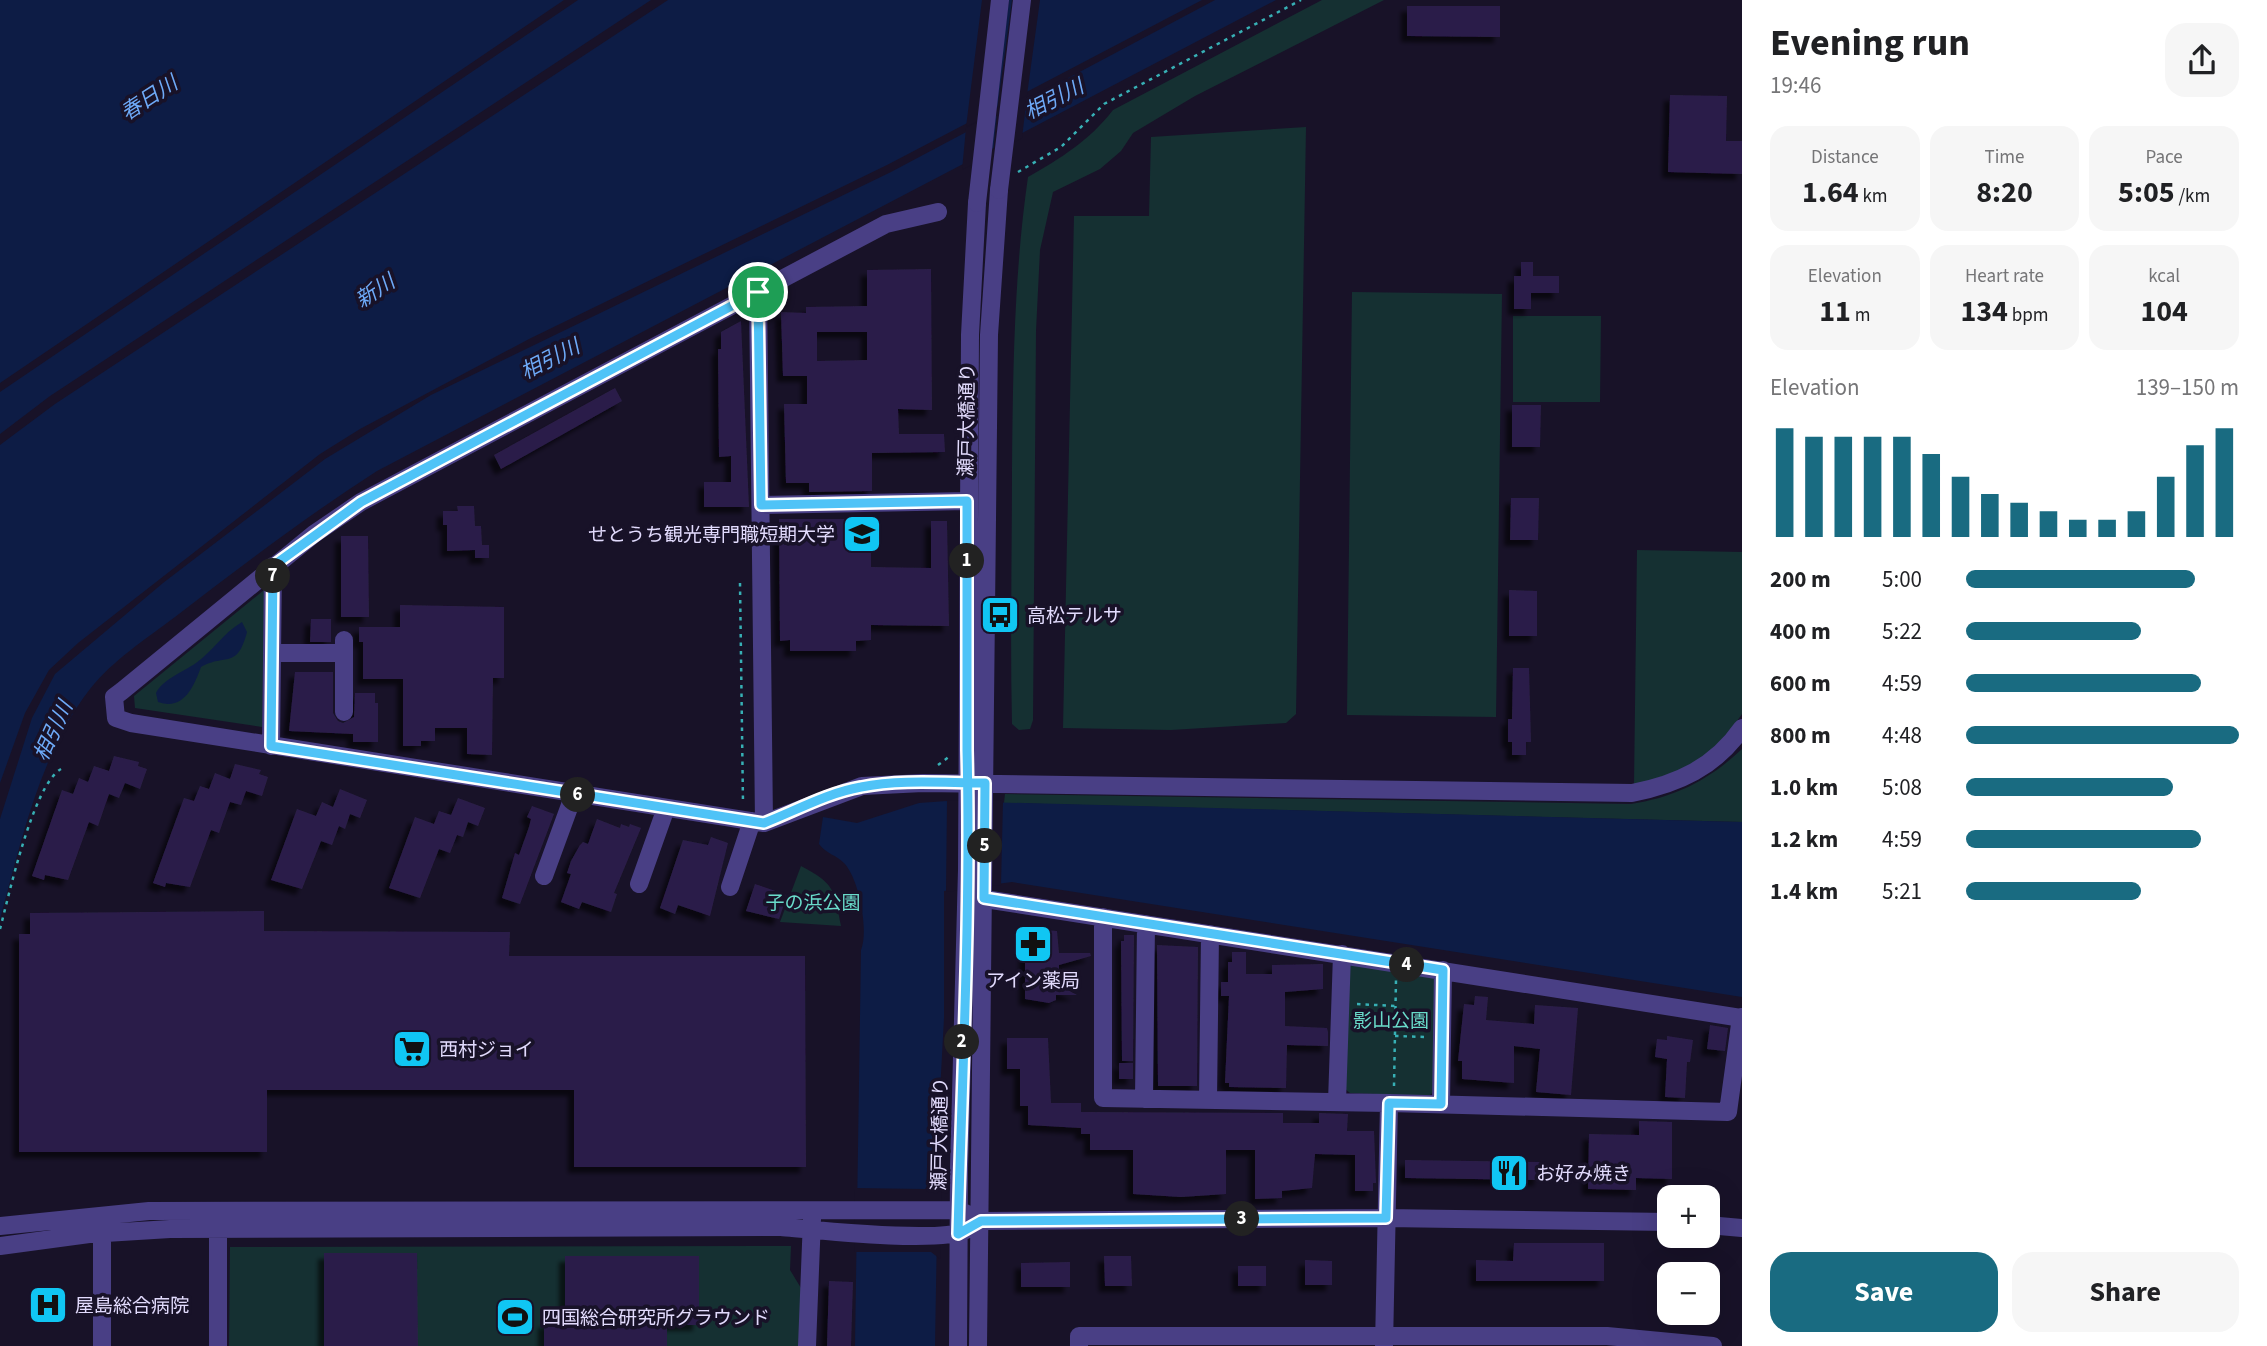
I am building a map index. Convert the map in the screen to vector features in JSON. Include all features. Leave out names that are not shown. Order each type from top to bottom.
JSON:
[{"type":"street","name":"瀬戸大橋通り","points":[[978,1346],[984,892],[976,792],[967,501],[970,335],[977,202],[1000,0]]},
{"type":"street","name":"瀬戸大橋通り","points":[[958,1346],[950,1210],[965,893],[976,792],[988,348],[999,190],[1022,0]]},
{"type":"street","points":[[938,212],[886,224],[361,502],[273,566],[114,697],[116,718],[121,722],[758,822],[862,786],[976,792],[1632,793],[1685,778],[1713,761],[1742,727]]},
{"type":"street","points":[[730,887],[758,822],[761,505],[758,292]]},
{"type":"street","points":[[761,505],[967,501]]},
{"type":"street","points":[[271,746],[273,566]]},
{"type":"street","points":[[272,653],[344,646],[344,712]]},
{"type":"street","points":[[544,876],[574,794]]},
{"type":"street","points":[[639,884],[666,808]]},
{"type":"street","points":[[965,893],[984,892],[1103,917],[1741,1018],[1728,1112],[1103,1098],[1103,917]]},
{"type":"street","points":[[1144,1099],[1146,924]]},
{"type":"street","points":[[1208,1100],[1210,934]]},
{"type":"street","points":[[1337,1102],[1342,954]]},
{"type":"street","points":[[1441,1104],[1443,970]]},
{"type":"street","points":[[1385,1341],[1386,1218],[1391,1103]]},
{"type":"street","points":[[807,1346],[812,1209]]},
{"type":"street","points":[[0,1226],[149,1211],[218,1210],[848,1209],[950,1210],[981,1221],[1386,1218],[1657,1222]]},
{"type":"street","points":[[218,1210],[218,1346]]},
{"type":"street","points":[[0,1245],[102,1233],[218,1229],[781,1227],[848,1234],[950,1234],[981,1221]]},
{"type":"street","points":[[1720,1225],[1742,1228]]},
{"type":"street","points":[[102,1233],[102,1346]]},
{"type":"street","points":[[1079,1346],[1080,1336],[1179,1341],[1607,1341],[1713,1346]]},
{"type":"path","points":[[1013,175],[1061,147],[1104,104],[1301,0]]},
{"type":"path","points":[[733,806],[743,808],[740,583]]},
{"type":"path","points":[[935,768],[952,754],[953,750]]},
{"type":"path","points":[[0,929],[19,857],[46,782],[61,769]]},
{"type":"path","points":[[1391,1103],[1396,963]]},
{"type":"path","points":[[1340,1004],[1395,1006]]},
{"type":"path","points":[[1395,1036],[1442,1037]]},
{"type":"green space","points":[[1322,0],[1384,0],[1195,96],[1133,133],[1121,151],[1100,169],[1053,192],[1040,250],[1036,331],[1033,720],[1030,729],[1019,730],[1012,724],[1013,395],[1017,286],[1028,177],[1074,148],[1113,110]]},
{"type":"green space","points":[[1306,127],[1296,714],[1286,723],[1171,730],[1063,728],[1074,216],[1149,216],[1151,137]]},
{"type":"green space","points":[[1352,292],[1502,294],[1496,717],[1347,715]]},
{"type":"green space","points":[[1513,316],[1601,316],[1600,402],[1513,402]]},
{"type":"green space","points":[[1637,550],[1742,552],[1742,714],[1719,743],[1696,762],[1634,785]]},
{"type":"green space","points":[[264,590],[262,727],[135,708],[134,696]]},
{"type":"green space","points":[[1742,749],[1742,822],[1004,803],[1005,794],[1631,804],[1663,797],[1691,786],[1717,770]]},
{"type":"green space","name":"子の浜公園","points":[[801,866],[821,878],[831,889],[841,926],[780,922]]},
{"type":"green space","name":"影山公園","points":[[1354,963],[1437,979],[1436,1089],[1429,1096],[1350,1093],[1344,1088],[1347,969]]},
{"type":"green space","name":"四国総合研究所グラウンド","points":[[791,1246],[790,1270],[801,1288],[799,1346],[229,1346],[230,1247]]},
{"type":"water","name":"春日川","points":[[0,0],[564,0],[0,383]]},
{"type":"water","points":[[578,0],[651,0],[50,396],[0,434],[0,392]]},
{"type":"water","name":"新川","points":[[668,0],[1202,0],[887,165],[529,339],[360,429],[320,454],[78,643],[49,670],[25,713],[0,783],[0,445],[55,404]]},
{"type":"water","name":"相引川","points":[[1215,0],[1276,0],[377,471],[274,542],[141,642],[119,659],[90,689],[58,741],[34,799],[0,919],[0,819],[32,718],[55,674],[163,583],[325,459],[431,395],[891,172]]},
{"type":"water","points":[[242,622],[247,632],[235,656],[201,667],[191,689],[181,700],[167,704],[158,702],[156,693],[163,684],[196,663]]},
{"type":"water","points":[[947,801],[1742,822],[1742,997],[1012,882],[944,891],[944,1018],[939,1111],[935,1346],[855,1346],[861,950],[864,930],[858,893],[850,871],[842,861],[819,844],[823,817],[857,823],[919,803]]},
{"type":"pier","points":[[982,0],[1009,0],[994,112],[966,127]]},
{"type":"pier","points":[[1012,0],[1040,0],[1027,95],[997,110]]},
{"type":"pier","points":[[1027,96],[1022,138],[993,154],[997,111]]},
{"type":"pier","points":[[994,113],[990,155],[962,170],[966,128]]},
{"type":"pier","points":[[947,800],[1003,801],[1001,885],[946,892]]},
{"type":"pier","points":[[942,1174],[940,1259],[931,1252],[854,1252],[855,1188],[925,1189]]},
{"type":"building","points":[[1407,6],[1500,6],[1500,37],[1407,36]]},
{"type":"building","points":[[1670,95],[1727,96],[1726,141],[1742,141],[1742,174],[1668,172]]},
{"type":"building","points":[[1521,262],[1533,262],[1533,276],[1559,276],[1559,293],[1531,293],[1531,309],[1514,309],[1514,276],[1521,276]]},
{"type":"building","points":[[931,269],[932,410],[898,409],[899,434],[944,434],[945,452],[872,453],[872,491],[809,492],[809,483],[786,483],[784,404],[807,404],[807,376],[783,376],[781,312],[806,313],[806,307],[867,306],[867,270]],"holes":[[[817,332],[867,332],[867,360],[817,361]]]},
{"type":"building","points":[[741,321],[749,507],[704,507],[704,482],[731,482],[731,456],[719,457],[718,349],[721,349],[721,332]]},
{"type":"building","points":[[615,388],[622,401],[501,469],[494,455]]},
{"type":"building","points":[[1512,405],[1541,405],[1540,447],[1512,447]]},
{"type":"building","points":[[1511,498],[1539,498],[1538,540],[1510,540]]},
{"type":"building","points":[[457,506],[474,506],[475,526],[481,526],[482,545],[489,545],[489,558],[475,558],[475,550],[447,551],[447,525],[443,525],[443,511],[458,511]]},
{"type":"building","points":[[779,519],[855,519],[856,529],[871,529],[871,567],[931,568],[931,521],[947,521],[949,626],[871,625],[871,640],[856,641],[856,651],[790,651],[790,640],[780,641]]},
{"type":"building","points":[[341,536],[368,536],[369,617],[341,617]]},
{"type":"building","points":[[1509,590],[1537,591],[1537,636],[1509,636]]},
{"type":"building","points":[[400,605],[504,607],[504,678],[493,678],[492,755],[467,754],[467,728],[435,728],[435,741],[421,741],[421,746],[403,746],[403,679],[363,679],[363,642],[359,642],[359,627],[400,627]]},
{"type":"building","points":[[311,619],[331,619],[331,642],[310,642]]},
{"type":"building","points":[[1513,668],[1529,668],[1531,742],[1526,742],[1526,755],[1512,755],[1512,742],[1508,742],[1508,719],[1512,719]]},
{"type":"building","points":[[295,672],[333,672],[333,713],[338,721],[343,723],[354,717],[355,693],[375,693],[375,703],[378,703],[378,742],[353,742],[353,734],[289,731]]},
{"type":"building","points":[[114,756],[139,762],[138,766],[147,769],[140,789],[125,783],[119,798],[109,794],[98,826],[89,822],[68,880],[45,875],[44,880],[32,876],[62,790],[73,794],[79,778],[88,782],[94,766],[109,771]]},
{"type":"building","points":[[235,764],[261,770],[259,774],[268,777],[262,796],[246,791],[241,805],[230,802],[219,833],[211,830],[190,887],[166,883],[165,887],[153,883],[184,798],[194,801],[200,786],[209,789],[215,773],[230,779]]},
{"type":"building","points":[[340,789],[367,800],[360,818],[350,814],[345,829],[339,826],[332,845],[321,841],[302,889],[271,880],[297,809],[316,816],[322,802],[333,807]]},
{"type":"building","points":[[458,798],[485,808],[478,826],[468,822],[463,837],[457,835],[450,853],[439,849],[420,898],[389,888],[415,817],[434,824],[439,811],[451,815]]},
{"type":"building","points":[[532,806],[554,814],[520,904],[502,898],[515,853],[519,855],[529,827],[531,819],[527,817]]},
{"type":"building","points":[[597,819],[620,828],[621,824],[629,827],[630,824],[641,828],[614,893],[617,894],[611,912],[582,902],[579,909],[561,902],[571,874],[567,873],[571,861],[583,842],[588,844]]},
{"type":"building","points":[[711,837],[728,843],[710,916],[678,905],[675,914],[660,908],[683,840],[708,845]]},
{"type":"building","points":[[755,884],[787,895],[779,919],[746,911]]},
{"type":"building","name":"西村ジョイ","points":[[264,911],[264,931],[510,932],[509,956],[805,956],[806,1167],[574,1167],[574,1090],[267,1090],[267,1152],[19,1152],[19,934],[30,934],[30,913]]},
{"type":"building","points":[[1033,929],[1057,931],[1059,953],[1090,953],[1091,956],[1059,965],[1059,985],[1077,995],[1056,995],[1056,1000],[1049,1003],[1025,999],[1025,932]]},
{"type":"building","points":[[1124,935],[1134,935],[1133,1061],[1122,1061],[1121,941],[1124,941]]},
{"type":"building","points":[[1157,945],[1198,947],[1197,1086],[1158,1086]]},
{"type":"building","points":[[1232,952],[1246,952],[1246,974],[1272,974],[1272,965],[1323,964],[1323,989],[1285,992],[1285,1026],[1327,1028],[1328,1032],[1328,1046],[1287,1045],[1286,1088],[1229,1087],[1229,1083],[1225,1083],[1229,996],[1221,996],[1221,982],[1228,982],[1228,962],[1232,962]]},
{"type":"building","points":[[1475,996],[1488,997],[1486,1020],[1534,1024],[1535,1005],[1578,1008],[1571,1095],[1536,1092],[1540,1049],[1514,1046],[1514,1083],[1462,1079],[1462,1061],[1458,1061],[1464,1004],[1474,1005]]},
{"type":"building","points":[[1710,1025],[1728,1028],[1725,1051],[1707,1049]]},
{"type":"building","points":[[1667,1036],[1693,1040],[1690,1062],[1687,1062],[1685,1098],[1665,1097],[1667,1059],[1655,1057],[1657,1039],[1667,1040]]},
{"type":"building","points":[[1007,1038],[1048,1038],[1051,1103],[1081,1103],[1081,1112],[1283,1113],[1283,1123],[1319,1123],[1319,1113],[1348,1114],[1347,1131],[1374,1131],[1376,1183],[1373,1183],[1373,1191],[1355,1191],[1355,1155],[1315,1154],[1312,1188],[1282,1191],[1282,1198],[1255,1199],[1255,1150],[1226,1150],[1226,1194],[1181,1197],[1133,1194],[1133,1150],[1090,1150],[1090,1134],[1081,1134],[1081,1128],[1028,1125],[1028,1106],[1020,1106],[1020,1069],[1007,1069]]},
{"type":"building","points":[[1119,1063],[1133,1063],[1133,1079],[1119,1079]]},
{"type":"building","points":[[1639,1121],[1672,1122],[1672,1179],[1636,1178],[1636,1190],[1588,1189],[1589,1134],[1639,1135]]},
{"type":"building","points":[[1405,1160],[1541,1162],[1540,1180],[1405,1178]]},
{"type":"building","points":[[1514,1243],[1604,1243],[1604,1281],[1476,1281],[1476,1260],[1513,1261]]},
{"type":"building","points":[[324,1253],[417,1253],[418,1346],[324,1346]]},
{"type":"building","points":[[565,1256],[699,1256],[699,1325],[667,1325],[667,1346],[544,1346],[544,1322],[565,1321]]},
{"type":"building","points":[[1104,1256],[1131,1256],[1132,1286],[1105,1286]]},
{"type":"building","points":[[1305,1260],[1332,1261],[1332,1285],[1305,1285]]},
{"type":"building","points":[[1070,1262],[1070,1287],[1021,1287],[1021,1263]]},
{"type":"building","points":[[1238,1266],[1266,1266],[1266,1286],[1238,1286]]},
{"type":"building","points":[[829,1281],[853,1282],[851,1346],[827,1346]]},
{"type":"place","name":"せとうち観光専門職短期大学","points":[[862,534]]},
{"type":"place","name":"高松テルサ","points":[[1000,615]]},
{"type":"place","name":"アイン薬局","points":[[1033,944]]},
{"type":"place","name":"西村ジョイ","points":[[412,1049]]},
{"type":"place","name":"お好み焼き","points":[[1509,1173]]},
{"type":"place","name":"屋島総合病院","points":[[48,1305]]},
{"type":"place","name":"四国総合研究所グラウンド","points":[[515,1317]]},
{"type":"route","points":[[758,292],[361,502],[273,566],[271,746],[764,823],[862,786],[923,783],[967,783],[985,783],[984,898],[1443,970],[1441,1104],[1389,1103],[1386,1218],[981,1221],[958,1234],[967,870],[967,783],[967,750],[967,501],[761,505],[758,292]]}]
